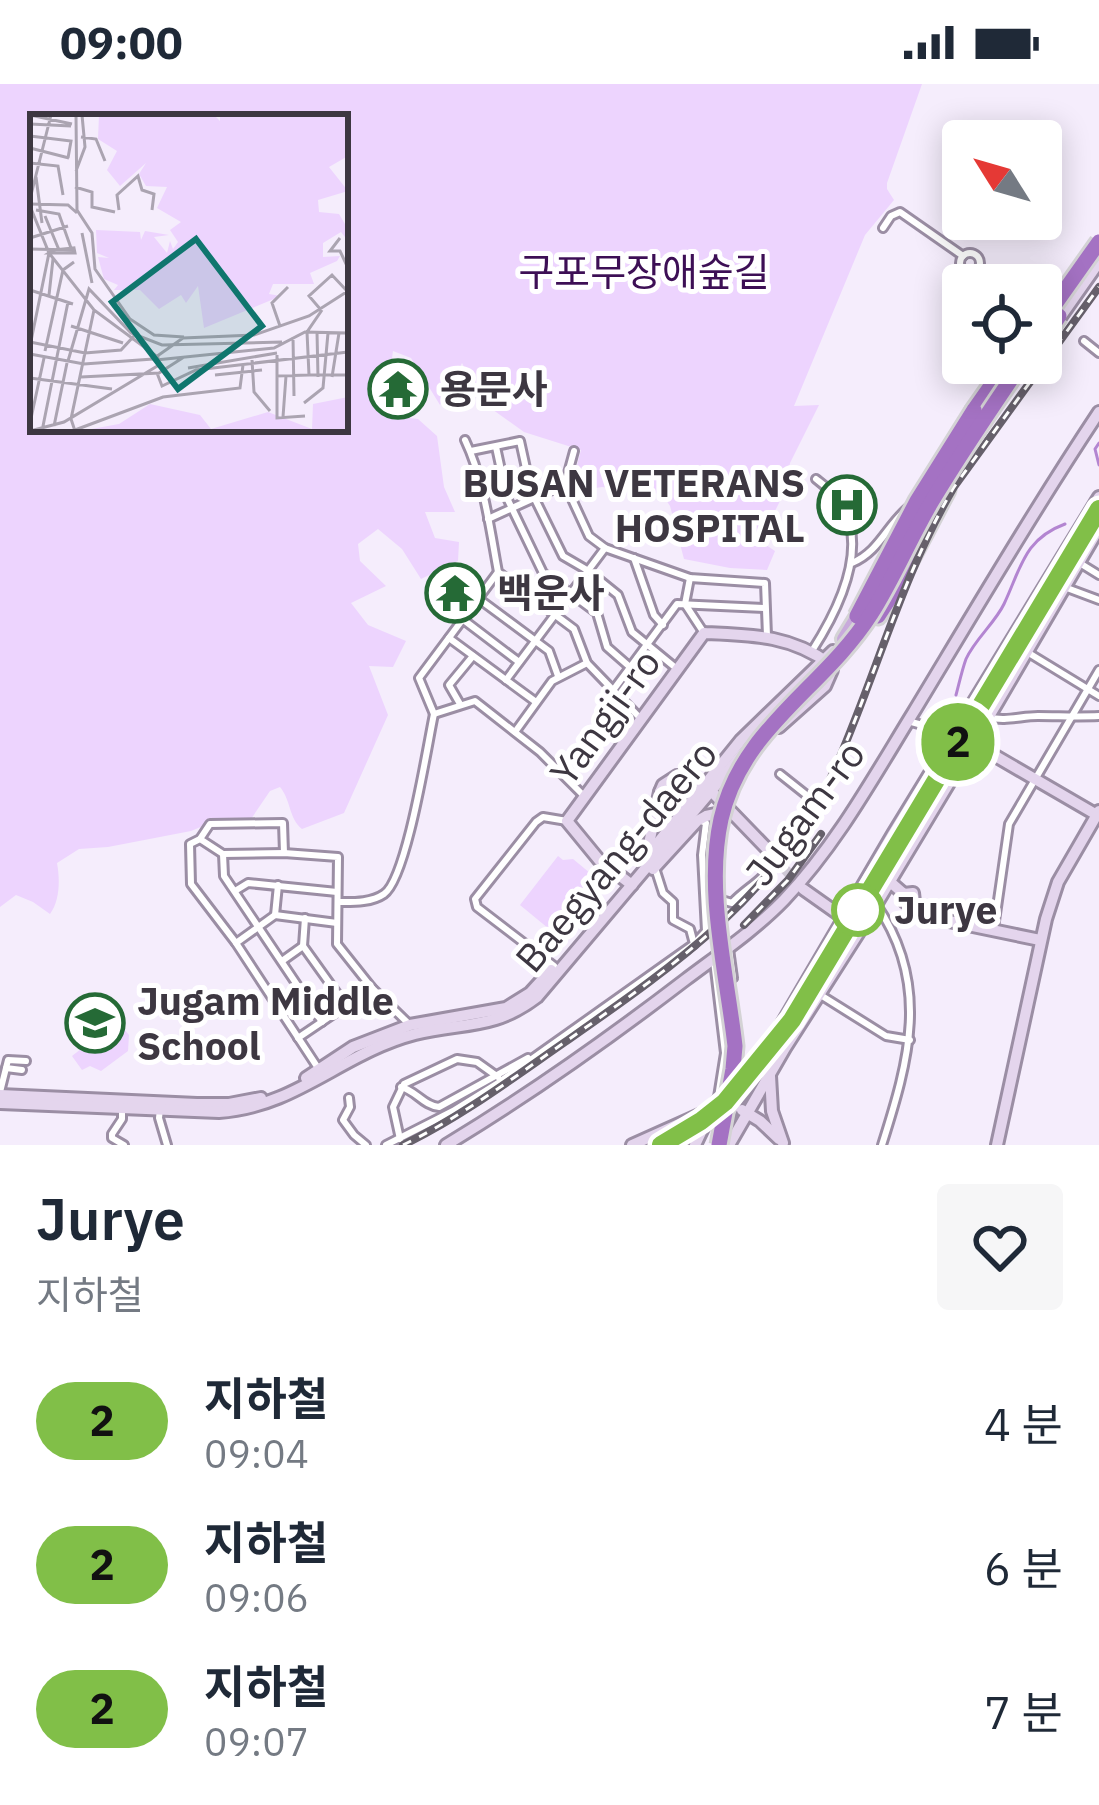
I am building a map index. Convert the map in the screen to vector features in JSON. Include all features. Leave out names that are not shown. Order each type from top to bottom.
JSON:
[{"type":"highway","points":[[1062,298],[1099,239]]},
{"type":"highway","points":[[1062,303],[1099,253]]},
{"type":"highway","points":[[863,622],[917,501],[1003,384]]},
{"type":"highway","points":[[714,1145],[735,1046],[715,866],[727,796],[750,750],[823,674],[869,617],[932,501],[1005,384]]},
{"type":"main road","points":[[1062,306],[1099,262]]},
{"type":"main road","name":"Baegyang-daero","points":[[849,642],[948,455],[1002,384]]},
{"type":"main road","name":"Baegyang-daero","points":[[413,1030],[486,1023],[517,1012],[537,997],[716,782],[871,623],[1006,384]]},
{"type":"main road","name":"Jugam-ro","points":[[446,1145],[585,1054],[781,902],[866,791],[1099,412]]},
{"type":"main road","points":[[714,1145],[954,732],[1099,497]]},
{"type":"main road","points":[[729,1145],[1099,528]]},
{"type":"main road","points":[[849,642],[863,622]]},
{"type":"main road","name":"Yangji-ro","points":[[633,881],[599,860],[567,821],[704,633],[767,635],[812,651],[830,666]]},
{"type":"main road","points":[[731,811],[733,781],[777,729],[825,686],[830,666]]},
{"type":"main road","name":"Baegyang-daero","points":[[0,1100],[245,1110],[300,1090],[353,1047],[506,1008],[530,993],[650,863],[680,814],[750,731],[830,666]]},
{"type":"main road","points":[[981,691],[973,716],[977,721],[988,717]]},
{"type":"main road","points":[[954,732],[1098,814],[1058,882],[1040,940],[998,1145]]},
{"type":"main road","points":[[650,863],[663,785],[677,776],[697,782]]},
{"type":"main road","points":[[660,792],[665,808],[680,814]]},
{"type":"main road","points":[[715,795],[772,855]]},
{"type":"main road","points":[[650,863],[699,820],[731,811]]},
{"type":"main road","points":[[889,881],[922,913],[1040,940]]},
{"type":"main road","points":[[803,889],[851,926],[846,950]]},
{"type":"main road","points":[[695,1145],[711,1108],[769,1046]]},
{"type":"main road","name":"Baegyang-daero","points":[[0,1100],[229,1104],[280,1091],[321,1072]]},
{"type":"main road","points":[[770,1073],[772,1111],[784,1144]]},
{"type":"main road","points":[[632,1145],[711,1108],[734,1106],[760,1121],[784,1144]]},
{"type":"main road","points":[[737,1132],[751,1120],[760,1121]]},
{"type":"street","points":[[883,228],[900,212],[963,256],[976,255],[979,264]]},
{"type":"street","points":[[1084,341],[1099,352]]},
{"type":"street","points":[[465,440],[498,572],[574,629],[587,663],[640,718]]},
{"type":"street","points":[[470,452],[520,442],[536,497],[563,556],[618,595],[632,632],[677,669]]},
{"type":"street","points":[[496,447],[507,498],[543,573],[597,613],[607,647],[631,668]]},
{"type":"street","points":[[574,452],[565,484],[589,536],[605,548],[690,578],[765,583],[767,635]]},
{"type":"street","points":[[812,651],[831,622],[852,563],[843,506],[816,479]]},
{"type":"street","points":[[488,519],[565,484]]},
{"type":"street","points":[[852,563],[880,544],[906,508],[918,508]]},
{"type":"street","points":[[506,680],[605,548]]},
{"type":"street","points":[[634,558],[654,615],[663,625]]},
{"type":"street","points":[[1078,562],[1099,575]]},
{"type":"street","points":[[338,902],[373,899],[394,883],[434,714],[418,678],[498,572]]},
{"type":"street","points":[[685,604],[690,578]]},
{"type":"street","points":[[1064,586],[1099,600]]},
{"type":"street","points":[[479,599],[549,651],[558,676]]},
{"type":"street","points":[[614,690],[677,604],[765,608]]},
{"type":"street","name":"Yangji-ro","points":[[685,604],[704,633]]},
{"type":"street","points":[[463,620],[519,662]]},
{"type":"street","points":[[449,638],[536,702]]},
{"type":"street","points":[[1028,652],[1099,696]]},
{"type":"street","points":[[460,704],[449,685],[473,656]]},
{"type":"street","points":[[515,731],[558,676],[587,663]]},
{"type":"street","points":[[993,932],[1009,824],[1099,670]]},
{"type":"street","points":[[434,714],[475,701],[540,752],[584,796]]},
{"type":"street","points":[[908,721],[922,725],[957,704],[968,711]]},
{"type":"street","points":[[988,717],[1099,716]]},
{"type":"street","points":[[703,895],[732,903],[750,883],[759,881],[792,841],[814,801],[780,774]]},
{"type":"street","name":"Baegyang-daero","points":[[554,966],[477,907],[475,899],[536,822],[543,818],[567,821]]},
{"type":"street","points":[[401,1087],[436,1107],[452,1102],[559,1040],[694,944],[706,931],[701,855],[706,823],[699,820]]},
{"type":"street","points":[[284,853],[283,823],[210,824],[190,844],[191,884],[321,1072]]},
{"type":"street","points":[[200,839],[223,854],[338,856],[337,944],[413,1030]]},
{"type":"street","points":[[223,854],[224,876],[322,1022]]},
{"type":"street","points":[[650,863],[663,893],[673,902],[673,920],[690,929],[694,944]]},
{"type":"street","points":[[235,891],[248,883],[338,892]]},
{"type":"street","points":[[275,916],[278,884]]},
{"type":"street","points":[[876,904],[898,942],[909,977],[910,1040],[882,1145]]},
{"type":"street","points":[[236,943],[275,916],[337,923]]},
{"type":"street","points":[[305,918],[303,946],[346,1006]]},
{"type":"street","points":[[282,962],[303,946]]},
{"type":"street","points":[[729,946],[743,1064],[748,1067]]},
{"type":"street","points":[[711,1108],[725,1053],[714,958]]},
{"type":"street","points":[[298,1038],[372,988]]},
{"type":"street","points":[[819,994],[886,1036],[910,1040]]},
{"type":"street","points":[[400,1139],[393,1107],[401,1087],[457,1059],[475,1061],[499,1077]]},
{"type":"street","points":[[0,1100],[8,1060],[24,1065]]},
{"type":"street","points":[[386,1145],[453,1112],[499,1077]]},
{"type":"street","points":[[349,1099],[343,1120],[366,1145]]},
{"type":"street","points":[[122,1108],[112,1138],[124,1145]]},
{"type":"street","points":[[160,1109],[166,1145]]},
{"type":"green space","name":"구포무장애숲길","points":[[0,84],[922,84],[887,183],[894,200],[865,235],[794,406],[819,405],[760,541],[775,551],[767,570],[684,559],[670,506],[662,494],[602,487],[570,492],[581,450],[524,432],[482,402],[462,363],[440,405],[411,358],[393,351],[384,415],[418,419],[437,436],[444,487],[455,512],[425,512],[435,538],[459,542],[458,561],[421,579],[402,549],[378,529],[358,544],[360,561],[386,586],[351,603],[368,625],[406,641],[393,667],[369,666],[388,715],[344,813],[302,829],[280,787],[270,791],[249,822],[210,823],[191,831],[79,849],[57,863],[58,890],[50,914],[16,895],[0,907]]},
{"type":"green space","points":[[558,856],[573,859],[596,878],[554,933],[520,905]]},
{"type":"green space","points":[[117,1021],[129,1035],[128,1051],[101,1071],[90,1066],[82,1070],[72,1056]]},
{"type":"waterway","points":[[1099,443],[1095,449],[1099,465]]},
{"type":"waterway","points":[[956,695],[966,659],[1000,611],[1032,546],[1065,524]]},
{"type":"tunnel","points":[[773,856],[801,887]]},
{"type":"railway","points":[[403,1145],[486,1097],[644,986],[718,926],[783,856],[833,773],[935,521],[954,487],[1099,287]]},
{"type":"railway","points":[[744,925],[788,880],[821,834]]},
{"type":"metro line","name":"2","points":[[661,1145],[725,1102],[792,1020],[1099,509]]},
{"type":"place","name":"용문사","points":[[398,389]]},
{"type":"place","name":"BUSAN VETERANS HOSPITAL","points":[[847,505]]},
{"type":"place","name":"백운사","points":[[455,593]]},
{"type":"place","name":"Jurye","points":[[858,910]]},
{"type":"place","name":"Jugam Middle School","points":[[95,1023]]}]
